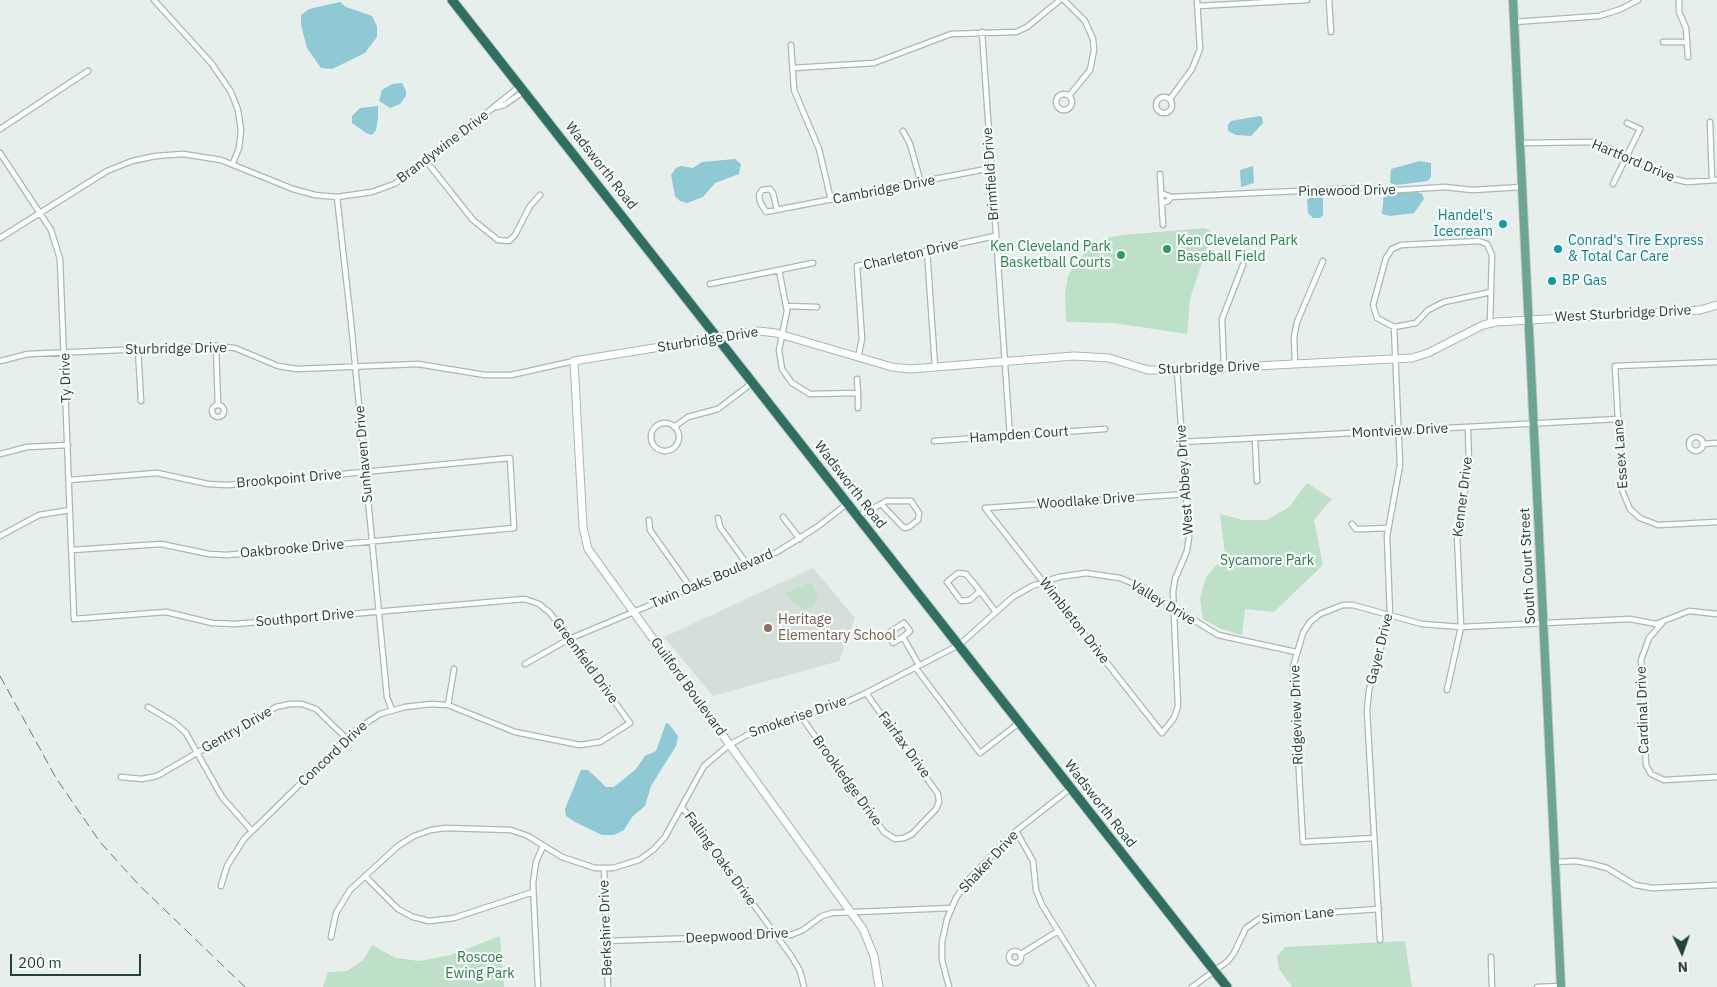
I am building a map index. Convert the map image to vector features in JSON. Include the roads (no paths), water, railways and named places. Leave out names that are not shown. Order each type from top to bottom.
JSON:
[{"type":"highway","name":"Wadsworth Road","points":[[452,0],[718,336],[857,517],[1227,987]]},
{"type":"main road","name":"South Court Street","points":[[1513,0],[1561,986]]},
{"type":"street","points":[[154,0],[217,71],[231,92],[238,110],[241,130],[239,148],[233,163]]},
{"type":"street","points":[[793,68],[874,63],[944,35],[982,32],[1010,33],[1021,30],[1060,0]]},
{"type":"street","points":[[1064,0],[1085,21],[1093,39],[1094,50],[1090,70],[1070,96]]},
{"type":"street","points":[[1170,99],[1192,69],[1200,49],[1197,0]]},
{"type":"street","points":[[1198,6],[1307,0]]},
{"type":"street","points":[[1329,0],[1331,32]]},
{"type":"street","points":[[1514,22],[1599,16],[1622,9],[1638,0]]},
{"type":"street","points":[[1679,0],[1680,12],[1686,28],[1688,57]]},
{"type":"street","name":"Brimfield Drive","points":[[982,32],[1010,436]]},
{"type":"street","points":[[1663,42],[1687,42]]},
{"type":"street","points":[[791,45],[794,90],[819,149],[831,200]]},
{"type":"street","points":[[0,129],[88,71]]},
{"type":"street","name":"Brandywine Drive","points":[[0,238],[96,177],[118,166],[144,158],[183,154],[209,157],[233,163],[304,193],[337,197],[362,195],[403,179],[497,108],[504,105],[522,89]]},
{"type":"street","points":[[1710,122],[1715,180]]},
{"type":"street","points":[[1613,184],[1640,129],[1628,123]]},
{"type":"street","points":[[903,131],[910,144],[921,183]]},
{"type":"street","name":"Hartford Drive","points":[[1520,143],[1588,141],[1601,144],[1680,181],[1715,180]]},
{"type":"street","name":"Ty Drive","points":[[0,153],[51,230],[60,259],[74,619]]},
{"type":"street","points":[[427,162],[473,220],[498,240],[509,241],[515,235],[530,206],[540,195]]},
{"type":"street","name":"Cambridge Drive","points":[[777,210],[990,168]]},
{"type":"street","points":[[1160,174],[1164,226]]},
{"type":"street","name":"Pinewood Drive","points":[[1161,193],[1169,194],[1171,197],[1360,188],[1398,190],[1445,187],[1472,190],[1522,187]]},
{"type":"street","points":[[770,189],[773,193],[777,210],[766,212],[762,209],[759,195],[762,190],[770,189]]},
{"type":"street","name":"Sunhaven Drive","points":[[337,197],[356,367],[387,697],[392,710]]},
{"type":"street","points":[[1162,203],[1168,201],[1171,197]]},
{"type":"street","name":"Charleton Drive","points":[[858,358],[862,339],[857,266],[996,236]]},
{"type":"street","points":[[1490,323],[1491,292],[1492,255],[1489,248],[1483,242],[1401,245],[1392,249],[1386,258],[1373,305],[1378,318],[1394,327],[1416,323],[1428,310],[1444,302],[1491,292]]},
{"type":"street","points":[[927,250],[935,367]]},
{"type":"street","points":[[1296,364],[1294,338],[1297,322],[1323,261]]},
{"type":"street","points":[[710,284],[813,263]]},
{"type":"street","points":[[1224,367],[1222,319],[1243,265]]},
{"type":"street","points":[[779,270],[787,306],[779,350],[782,369],[800,389],[818,395],[858,393]]},
{"type":"street","name":"West Sturbridge Drive","points":[[1528,319],[1700,310],[1717,305]]},
{"type":"street","points":[[787,306],[817,307]]},
{"type":"street","name":"Sturbridge Drive","points":[[0,360],[28,354],[216,346],[243,350],[270,363],[287,368],[424,364],[498,375],[524,374],[574,361],[647,350],[718,336],[759,331],[783,335],[892,368],[935,367],[1074,356],[1109,358],[1148,370],[1177,370],[1412,358],[1428,353],[1490,323],[1528,319]]},
{"type":"street","name":"Gayer Drive","points":[[1380,940],[1368,700],[1390,615],[1388,528],[1400,471],[1394,327]]},
{"type":"street","points":[[216,346],[218,405]]},
{"type":"street","points":[[138,349],[142,402]]},
{"type":"street","name":"Guilford Boulevard","points":[[574,361],[586,541],[592,555],[851,912],[872,946],[879,987]]},
{"type":"street","name":"Essex Lane","points":[[1717,362],[1615,366],[1622,490],[1626,503],[1634,514],[1646,522],[1658,525],[1717,522]]},
{"type":"street","name":"West Abbey Drive","points":[[1162,734],[1174,718],[1178,706],[1173,586],[1189,544],[1177,370]]},
{"type":"street","points":[[857,379],[858,408]]},
{"type":"street","points":[[674,427],[678,435],[677,444],[670,450],[657,449],[651,442],[654,429],[661,424],[674,427],[688,418],[718,409],[754,382]]},
{"type":"street","name":"Montview Drive","points":[[1182,442],[1618,419]]},
{"type":"street","name":"Kenner Drive","points":[[1447,690],[1461,627],[1457,534],[1470,468],[1468,427]]},
{"type":"street","name":"Hampden Court","points":[[934,441],[1105,429]]},
{"type":"street","points":[[1255,438],[1258,481]]},
{"type":"street","points":[[1703,444],[1717,443]]},
{"type":"street","points":[[0,454],[21,448],[68,445]]},
{"type":"street","name":"Brookpoint Drive","points":[[69,480],[157,473],[208,484],[228,484],[510,458],[514,528]]},
{"type":"street","name":"Woodlake Drive","points":[[986,508],[1186,494]]},
{"type":"street","points":[[857,517],[886,501],[911,501],[919,513],[918,520],[910,527],[904,528],[881,504]]},
{"type":"street","name":"Twin Oaks Boulevard","points":[[525,664],[569,639],[747,564],[800,539],[847,503]]},
{"type":"street","name":"Wimbleton Drive","points":[[986,508],[1162,734]]},
{"type":"street","points":[[0,536],[39,515],[70,510]]},
{"type":"street","points":[[783,517],[800,539]]},
{"type":"street","points":[[718,518],[720,527],[747,564]]},
{"type":"street","points":[[649,520],[650,530],[691,588]]},
{"type":"street","points":[[1352,524],[1356,529],[1388,528]]},
{"type":"street","name":"Oakbrooke Drive","points":[[72,550],[161,544],[209,554],[227,555],[514,528]]},
{"type":"street","points":[[980,591],[970,600],[961,601],[947,582],[958,573],[963,572],[980,591],[996,612]]},
{"type":"street","name":"Valley Drive","points":[[959,645],[1013,597],[1043,581],[1078,574],[1111,576],[1139,586],[1218,635],[1296,652]]},
{"type":"street","name":"Southport Drive","points":[[74,619],[159,611],[175,613],[212,623],[235,624],[518,598],[537,602]]},
{"type":"street","name":"Greenfield Drive","points":[[537,602],[550,612],[630,723]]},
{"type":"street","name":"Ridgeview Drive","points":[[1374,838],[1303,842],[1293,667],[1296,652],[1306,628],[1315,618],[1326,611],[1348,604],[1422,624],[1461,627],[1630,619],[1644,623],[1656,624],[1664,622]]},
{"type":"street","points":[[1664,622],[1689,611],[1717,614]]},
{"type":"street","points":[[904,622],[910,631],[903,637],[893,642],[887,634],[904,622]]},
{"type":"street","name":"Cardinal Drive","points":[[1664,622],[1649,638],[1643,653],[1641,667],[1648,770],[1655,777],[1664,780],[1717,777]]},
{"type":"street","points":[[1644,623],[1649,638]]},
{"type":"street","points":[[903,637],[917,666],[980,753],[1019,723]]},
{"type":"street","name":"Smokerise Drive","points":[[331,938],[334,921],[340,905],[350,890],[406,840],[431,830],[445,828],[511,830],[528,836],[562,857],[582,865],[604,868],[630,864],[653,850],[665,837],[704,766],[729,745],[762,727],[849,701],[959,645]]},
{"type":"street","points":[[448,705],[454,669]]},
{"type":"street","name":"Fairfax Drive","points":[[866,693],[937,790],[939,798],[936,810],[912,834],[900,839]]},
{"type":"street","name":"Gentry Drive","points":[[121,777],[142,779],[157,776],[276,707],[290,704],[302,704],[316,709],[346,738]]},
{"type":"street","name":"Concord Drive","points":[[221,886],[232,856],[252,831],[346,738],[370,719],[392,710],[416,705],[448,705],[515,732],[580,745],[600,742],[630,723]]},
{"type":"street","points":[[148,707],[180,727],[228,806],[252,831]]},
{"type":"street","name":"Brookledge Drive","points":[[800,715],[884,832],[890,837],[900,839]]},
{"type":"street","name":"Shaker Drive","points":[[949,987],[942,952],[944,930],[951,908],[968,880],[1016,831],[1071,788]]},
{"type":"street","name":"Falling Oaks Drive","points":[[682,807],[796,963],[804,987]]},
{"type":"street","points":[[1016,831],[1033,861],[1039,898],[1092,986]]},
{"type":"street","points":[[538,987],[533,892],[534,872],[543,846]]},
{"type":"street","points":[[1555,862],[1576,861],[1607,868],[1635,885],[1652,888],[1717,885]]},
{"type":"street","name":"Berkshire Drive","points":[[604,868],[608,987]]},
{"type":"street","points":[[365,876],[398,909],[413,917],[429,921],[454,918],[533,892]]},
{"type":"street","name":"Deepwood Drive","points":[[606,941],[797,933],[827,914],[951,908]]},
{"type":"street","name":"Simon Lane","points":[[1192,987],[1234,953],[1246,928],[1262,917],[1379,909]]},
{"type":"street","points":[[1021,954],[1058,931]]},
{"type":"street","points":[[1491,958],[1492,987]]},
{"type":"street","points":[[1537,987],[1561,986]]},
{"type":"water","points":[[340,2],[346,7],[372,16],[377,26],[377,37],[365,53],[332,69],[321,68],[307,48],[301,25],[301,15],[309,9]]},
{"type":"water","points":[[402,83],[406,96],[400,104],[390,108],[379,101],[382,90],[392,84]]},
{"type":"water","points":[[378,106],[376,130],[372,135],[352,123],[352,116],[360,108]]},
{"type":"water","points":[[1262,117],[1263,123],[1251,136],[1236,135],[1228,131],[1228,125],[1231,121]]},
{"type":"water","points":[[735,159],[741,164],[739,174],[715,183],[703,197],[687,203],[680,201],[675,196],[671,175],[676,168],[681,166],[693,168],[702,162]]},
{"type":"water","points":[[1420,161],[1431,163],[1431,177],[1428,181],[1397,185],[1390,183],[1391,169]]},
{"type":"water","points":[[1253,166],[1254,183],[1241,187],[1240,170]]},
{"type":"water","points":[[1418,192],[1422,194],[1424,199],[1414,213],[1390,216],[1382,214],[1384,193]]},
{"type":"water","points":[[1312,196],[1323,198],[1323,215],[1320,218],[1313,218],[1308,213],[1307,200]]},
{"type":"water","points":[[666,723],[669,724],[678,736],[676,746],[651,786],[645,806],[632,817],[624,830],[614,835],[602,835],[566,816],[565,809],[581,770],[588,770],[606,787],[614,787],[636,769],[645,756],[656,751]]},
{"type":"railway","points":[[0,676],[56,778],[100,842],[139,885],[245,987]]},
{"type":"place","name":"Handel's Icecream","points":[[1503,224]]},
{"type":"place","name":"Ken Cleveland Park Baseball Field","points":[[1167,249]]},
{"type":"place","name":"Conrad's Tire Express & Total Car Care","points":[[1558,249]]},
{"type":"place","name":"Ken Cleveland Park Basketball Courts","points":[[1121,255]]},
{"type":"place","name":"BP Gas","points":[[1552,281]]},
{"type":"place","name":"Heritage Elementary School","points":[[768,628]]},
{"type":"park label","name":"Sycamore Park","points":[[1267,561]]},
{"type":"park label","name":"Roscoe Ewing Park","points":[[480,966]]}]
